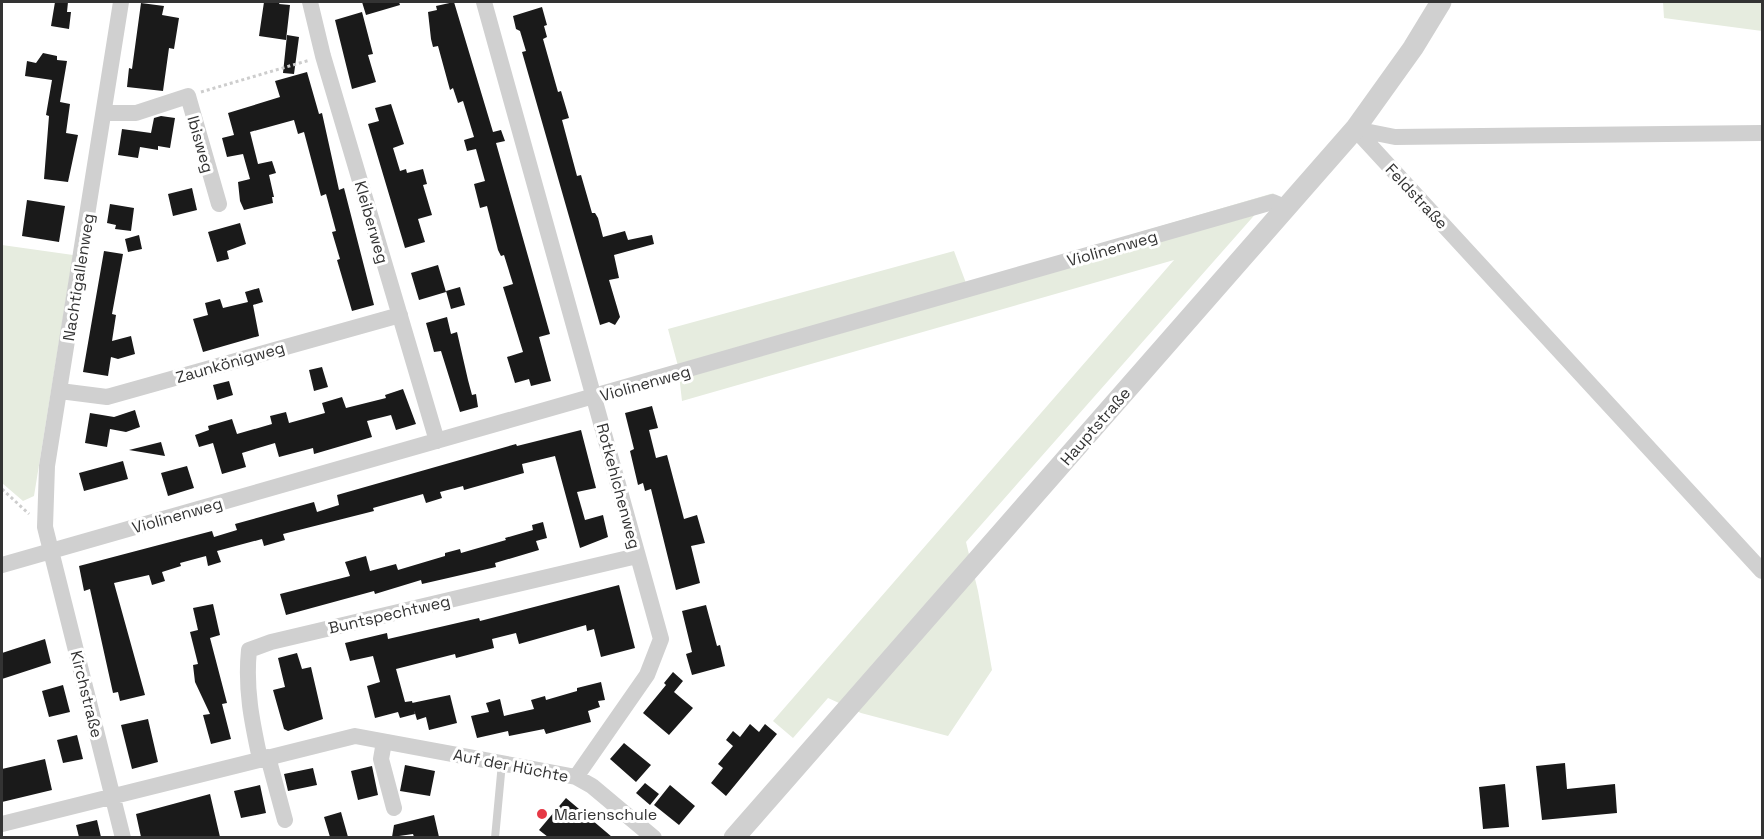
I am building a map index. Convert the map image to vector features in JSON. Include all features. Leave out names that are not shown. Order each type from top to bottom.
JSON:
[{"type":"street","name":"Nachtigallenweg","points":[[51,552],[45,527],[47,466],[121,2]]},
{"type":"street","name":"Kleiberweg","points":[[310,2],[323,56],[437,441]]},
{"type":"street","name":"Rotkehlchenweg","points":[[484,2],[596,397],[661,639],[647,675],[576,777]]},
{"type":"street","name":"Hauptstraße","points":[[734,837],[1354,129],[1413,48],[1441,2]]},
{"type":"street","name":"Ibisweg","points":[[105,113],[136,113],[188,96],[219,204]]},
{"type":"street","name":"Feldstraße","points":[[1354,129],[1395,137],[1762,133]]},
{"type":"street","name":"Feldstraße","points":[[1354,129],[1761,566]]},
{"type":"street","name":"Violinenweg","points":[[2,565],[1273,202],[1287,208]]},
{"type":"street","name":"Zaunkönigweg","points":[[60,391],[107,397],[399,315]]},
{"type":"street","name":"Kirchstraße","points":[[51,552],[123,837]]},
{"type":"street","name":"Buntspechtweg","points":[[264,758],[248,704],[246,681],[249,650],[271,642],[637,556]]},
{"type":"street","name":"Auf der Hüchte","points":[[2,824],[355,736],[576,777],[592,786],[654,837]]},
{"type":"street","points":[[384,742],[381,759],[394,808]]},
{"type":"street","points":[[264,758],[285,820]]},
{"type":"lane","points":[[495,837],[502,763]]},
{"type":"path","points":[[188,96],[323,56]]},
{"type":"path","points":[[2,489],[45,527]]},
{"type":"shaded area","points":[[1663,2],[1762,2],[1762,31],[1664,18]]},
{"type":"shaded area","points":[[1274,193],[966,542],[978,591],[992,670],[948,736],[861,713],[828,698],[793,738],[773,721],[1174,260],[682,401],[678,366],[668,329],[954,251],[966,283]]},
{"type":"shaded area","points":[[2,245],[73,255],[34,496],[23,501],[2,483]]},
{"type":"building","points":[[55,2],[68,2],[67,12],[71,12],[69,29],[51,26]]},
{"type":"building","points":[[264,2],[280,2],[279,4],[290,5],[286,40],[259,36]]},
{"type":"building","points":[[362,2],[399,2],[400,5],[366,15]]},
{"type":"building","points":[[454,2],[493,132],[501,130],[505,141],[496,143],[550,334],[539,337],[551,381],[531,386],[529,379],[515,383],[507,357],[523,352],[503,287],[513,284],[504,255],[501,256],[498,250],[487,206],[480,208],[474,184],[485,181],[476,149],[467,151],[464,140],[474,137],[463,101],[458,103],[453,88],[450,90],[438,46],[433,47],[431,39],[428,12],[437,10],[436,6]]},
{"type":"building","points":[[141,3],[164,6],[162,15],[179,18],[174,49],[169,48],[163,91],[127,87],[129,68],[132,69]]},
{"type":"building","points":[[542,7],[547,25],[544,26],[547,37],[543,39],[558,92],[561,91],[569,118],[562,120],[577,176],[581,175],[592,213],[595,213],[598,218],[603,237],[625,231],[628,240],[652,235],[654,244],[614,255],[619,278],[609,280],[620,317],[615,325],[609,322],[600,325],[522,52],[526,51],[513,16]]},
{"type":"building","points":[[362,12],[373,54],[368,55],[376,82],[352,89],[335,20]]},
{"type":"building","points":[[287,35],[299,37],[294,74],[283,73]]},
{"type":"building","points":[[43,53],[57,56],[57,60],[67,61],[60,102],[70,104],[66,133],[78,135],[68,182],[44,179],[49,116],[46,115],[52,80],[25,76],[27,61],[36,63]]},
{"type":"building","points":[[307,72],[319,114],[322,113],[339,190],[344,188],[374,305],[352,311],[337,260],[340,259],[332,232],[336,231],[326,194],[321,196],[304,132],[298,134],[294,120],[250,132],[258,164],[272,161],[276,173],[269,175],[274,197],[272,197],[273,203],[244,210],[240,201],[238,182],[250,179],[243,154],[227,157],[222,138],[234,135],[228,113],[280,97],[275,81]]},
{"type":"building","points":[[391,104],[404,144],[393,148],[400,171],[406,169],[407,173],[423,169],[427,184],[423,185],[432,215],[418,219],[425,242],[405,248],[368,124],[379,121],[375,108]]},
{"type":"building","points":[[161,116],[175,118],[170,148],[158,146],[158,150],[140,147],[138,158],[118,155],[122,129],[151,133],[154,118]]},
{"type":"building","points":[[192,188],[197,210],[173,216],[168,194]]},
{"type":"building","points":[[27,200],[65,206],[59,242],[22,236]]},
{"type":"building","points":[[110,204],[134,208],[131,231],[115,229],[116,225],[107,223]]},
{"type":"building","points":[[240,223],[246,244],[227,251],[229,259],[217,262],[208,232]]},
{"type":"building","points":[[139,235],[142,249],[128,252],[125,239]]},
{"type":"building","points":[[104,251],[123,254],[112,314],[116,315],[112,341],[131,336],[135,354],[118,359],[111,357],[108,376],[83,372]]},
{"type":"building","points":[[438,265],[446,292],[419,300],[411,273]]},
{"type":"building","points":[[460,287],[465,305],[451,309],[446,291]]},
{"type":"building","points":[[259,288],[263,302],[253,305],[259,336],[203,352],[193,319],[208,315],[205,303],[220,299],[223,308],[248,302],[245,292]]},
{"type":"building","points":[[447,317],[451,334],[457,332],[472,395],[476,394],[478,407],[460,412],[441,351],[434,352],[426,323]]},
{"type":"building","points":[[322,367],[328,387],[314,391],[309,370]]},
{"type":"building","points":[[229,381],[233,395],[217,400],[213,385]]},
{"type":"building","points":[[403,389],[416,424],[396,430],[391,415],[367,421],[372,437],[314,454],[313,448],[279,457],[275,443],[242,453],[246,467],[222,474],[213,443],[199,447],[195,435],[209,430],[208,426],[232,419],[237,434],[272,424],[270,416],[286,412],[289,423],[325,413],[322,403],[342,397],[346,408],[386,398],[385,395]]},
{"type":"building","points":[[652,406],[658,428],[649,430],[656,458],[667,455],[684,519],[697,515],[705,543],[691,546],[700,583],[676,590],[651,489],[645,491],[643,483],[638,485],[630,451],[634,449],[625,413]]},
{"type":"building","points":[[135,410],[140,427],[126,432],[110,429],[107,447],[85,443],[90,413],[114,417]]},
{"type":"building","points":[[581,430],[596,488],[577,492],[585,520],[603,515],[608,537],[580,548],[555,456],[522,464],[524,473],[464,490],[463,486],[440,492],[442,498],[426,503],[423,494],[373,508],[374,511],[283,534],[285,540],[264,546],[262,539],[217,551],[221,562],[208,566],[206,556],[180,563],[181,566],[162,572],[165,581],[152,585],[149,575],[114,583],[145,695],[120,701],[118,692],[113,693],[90,589],[84,591],[79,566],[212,531],[214,537],[237,530],[235,524],[314,502],[317,512],[339,505],[337,495],[516,444],[517,446]]},
{"type":"building","points":[[161,442],[165,456],[129,450]]},
{"type":"building","points":[[123,461],[128,479],[84,491],[79,473]]},
{"type":"building","points":[[187,466],[194,488],[168,496],[161,473]]},
{"type":"building","points":[[543,522],[547,538],[536,541],[539,550],[495,563],[496,567],[422,584],[421,580],[375,594],[374,591],[286,615],[280,594],[350,576],[345,562],[366,556],[370,571],[396,564],[398,570],[445,556],[445,553],[460,549],[461,553],[506,540],[505,538],[533,530],[532,525]]},
{"type":"building","points":[[619,585],[635,648],[601,657],[594,629],[587,631],[586,625],[519,644],[516,633],[492,639],[494,648],[456,658],[455,654],[396,669],[405,702],[412,701],[415,714],[400,718],[398,712],[375,718],[367,686],[380,682],[373,656],[350,661],[345,643],[387,633],[388,639],[479,618],[480,621]]},
{"type":"building","points":[[213,604],[220,635],[210,638],[227,703],[222,704],[231,739],[211,744],[203,715],[210,714],[195,682],[193,665],[198,664],[190,632],[198,630],[193,608]]},
{"type":"building","points":[[706,605],[725,666],[692,675],[686,654],[692,652],[682,611]]},
{"type":"building","points":[[45,639],[51,663],[2,679],[2,653]]},
{"type":"building","points":[[297,653],[302,669],[311,667],[323,719],[288,731],[284,729],[273,690],[285,687],[278,658]]},
{"type":"building","points":[[673,672],[683,681],[674,692],[693,708],[669,735],[643,713],[666,685],[664,683]]},
{"type":"building","points":[[601,682],[605,700],[598,701],[600,707],[588,711],[591,722],[546,734],[544,729],[509,736],[508,731],[477,738],[471,716],[489,712],[486,703],[500,699],[504,716],[534,709],[531,700],[545,696],[546,700]]},
{"type":"building","points":[[63,685],[70,712],[49,717],[42,691]]},
{"type":"building","points":[[450,695],[457,723],[429,730],[426,717],[417,720],[412,703]]},
{"type":"building","points":[[148,719],[158,762],[132,769],[121,725]]},
{"type":"building","points":[[750,724],[759,732],[765,724],[777,734],[726,796],[711,783],[723,768],[718,764],[733,746],[726,740],[733,731],[740,737]]},
{"type":"building","points":[[77,735],[83,759],[63,763],[57,740]]},
{"type":"building","points":[[624,743],[651,765],[636,782],[610,759]]},
{"type":"building","points":[[45,759],[52,790],[2,802],[2,769]]},
{"type":"building","points":[[1565,763],[1567,789],[1615,784],[1617,813],[1542,820],[1536,766]]},
{"type":"building","points":[[405,765],[435,771],[430,796],[400,791]]},
{"type":"building","points":[[372,766],[378,795],[358,800],[351,771]]},
{"type":"building","points":[[313,768],[317,785],[288,791],[284,774]]},
{"type":"building","points":[[645,783],[659,794],[650,805],[636,793]]},
{"type":"building","points":[[1505,784],[1509,827],[1483,829],[1479,787]]},
{"type":"building","points":[[260,785],[266,813],[241,818],[234,791]]},
{"type":"building","points":[[670,785],[695,806],[679,825],[654,805]]},
{"type":"building","points":[[210,794],[220,837],[141,837],[136,814]]},
{"type":"building","points":[[566,798],[612,837],[548,837],[539,830]]},
{"type":"building","points":[[341,812],[348,837],[330,837],[324,817]]},
{"type":"building","points":[[434,815],[439,837],[414,837],[413,834],[392,837],[394,825]]},
{"type":"building","points":[[97,820],[101,837],[79,837],[76,825]]},
{"type":"place","name":"Marienschule","points":[[542,814]]}]
